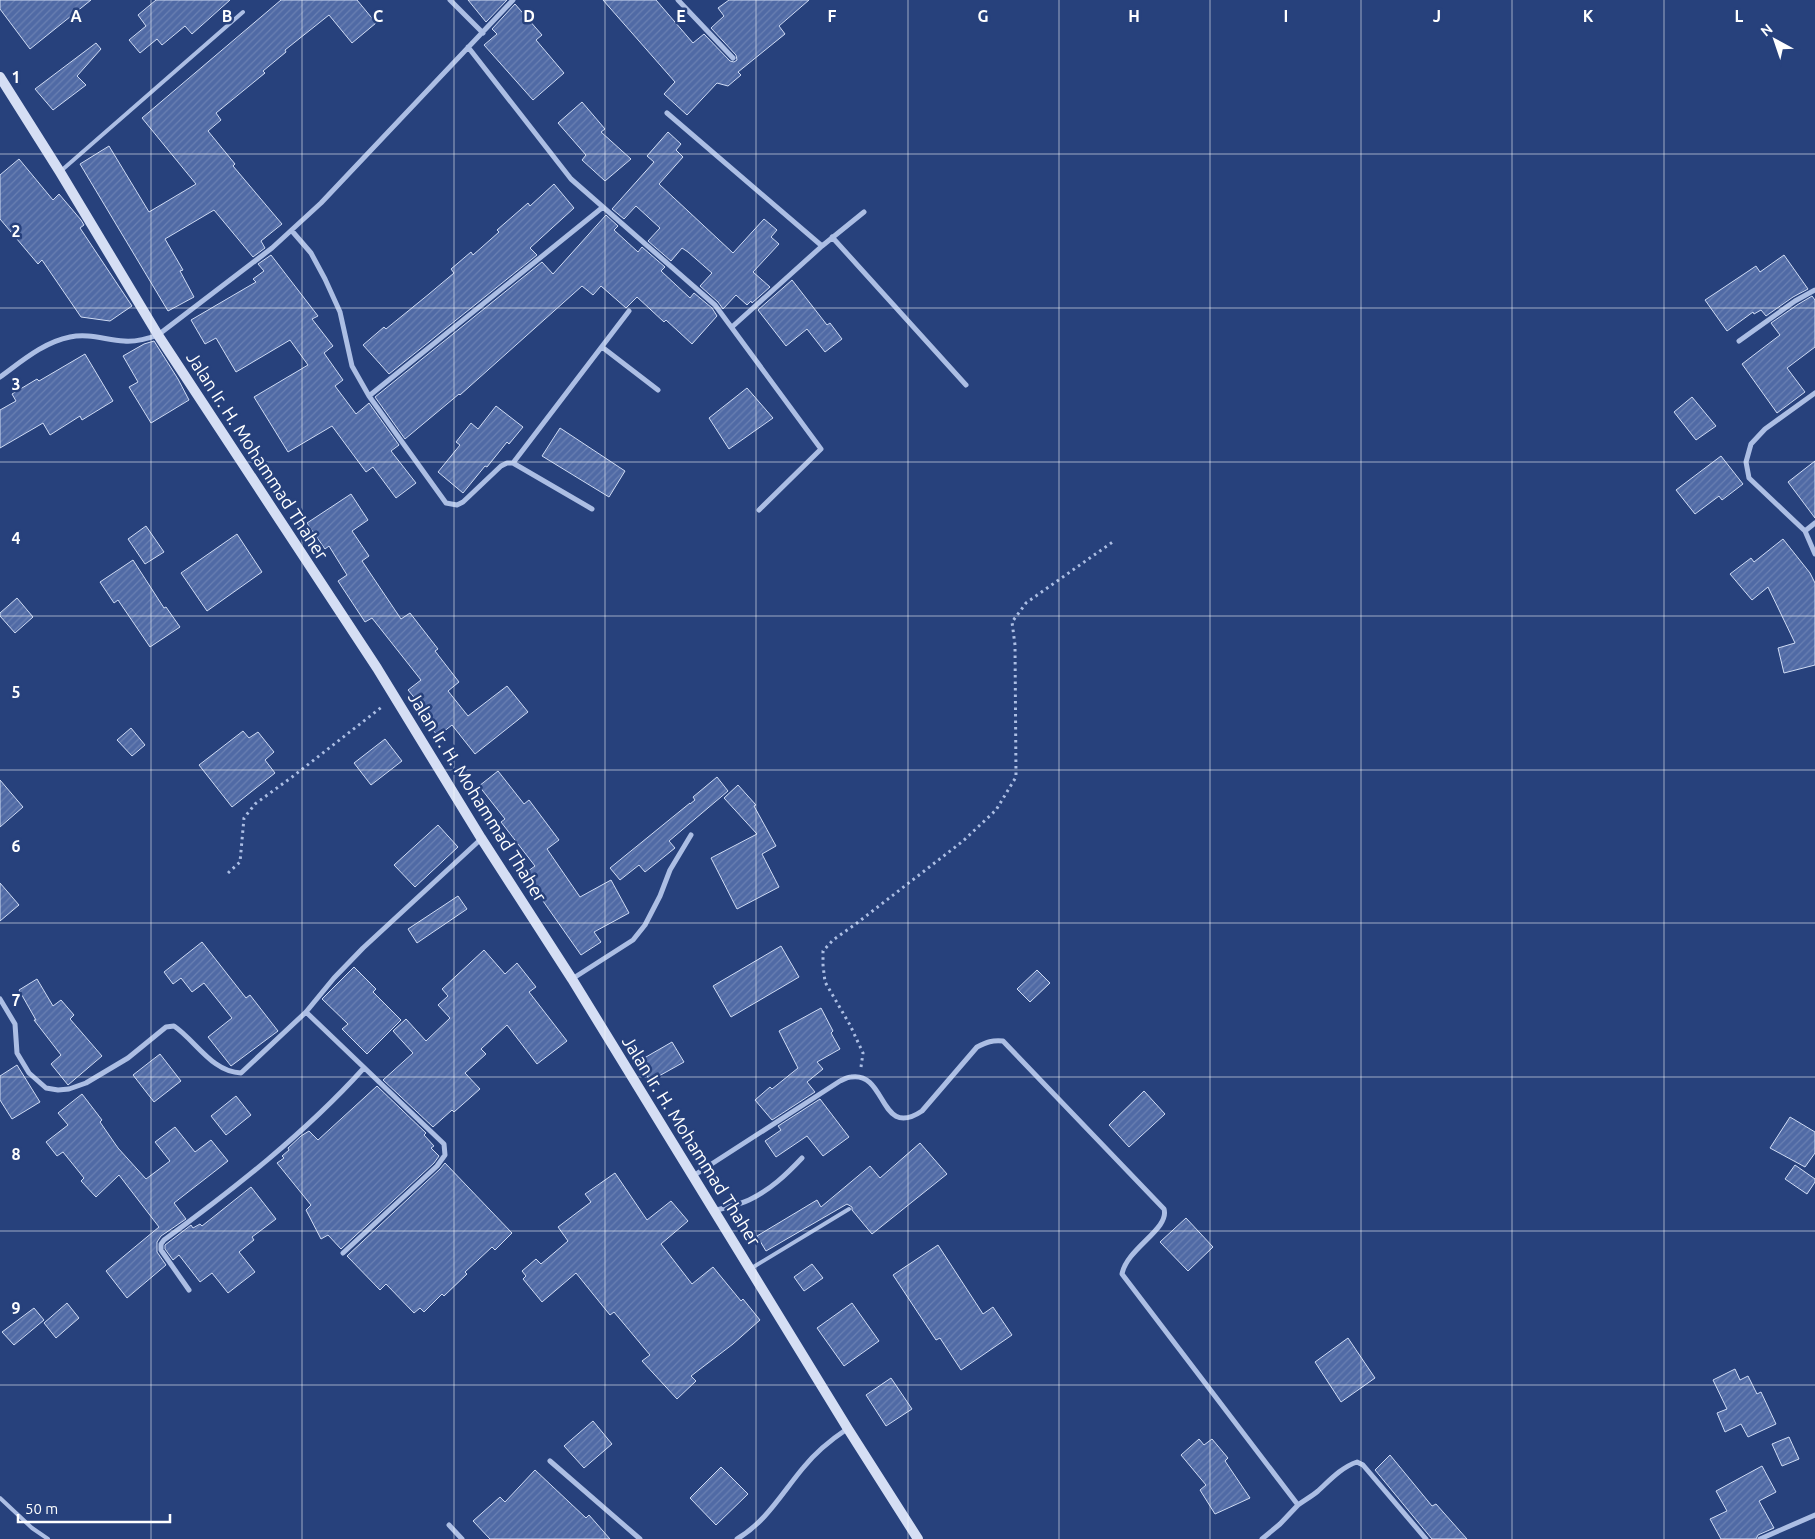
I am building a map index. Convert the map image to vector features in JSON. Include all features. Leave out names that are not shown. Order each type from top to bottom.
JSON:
[{"type":"main road","name":"Jalan Ir. H. Mohammad Thaher","points":[[0,77],[60,172],[158,335],[395,697],[572,979],[848,1429],[918,1539]]},
{"type":"street","points":[[450,0],[483,33]]},
{"type":"street","points":[[0,376],[47,345],[71,336],[95,336],[124,341],[141,340],[158,335],[292,231],[321,203],[513,0]]},
{"type":"street","points":[[678,0],[733,58]]},
{"type":"street","points":[[468,47],[571,179],[715,304],[821,448],[759,510]]},
{"type":"street","points":[[667,114],[822,246]]},
{"type":"street","points":[[369,396],[603,207]]},
{"type":"street","points":[[732,327],[832,237],[864,212]]},
{"type":"street","points":[[292,231],[311,253],[340,312],[352,366],[369,396],[446,503],[456,505],[463,502],[502,466],[507,463],[513,463],[592,509]]},
{"type":"street","points":[[832,237],[966,385]]},
{"type":"street","points":[[1739,341],[1795,301],[1815,290]]},
{"type":"street","points":[[513,463],[629,311]]},
{"type":"street","points":[[602,346],[658,390]]},
{"type":"street","points":[[1815,393],[1765,429],[1750,444],[1746,462],[1749,478],[1804,531],[1815,554]]},
{"type":"street","points":[[1804,531],[1815,523]]},
{"type":"street","points":[[572,979],[633,940],[645,926],[670,870],[691,835]]},
{"type":"street","points":[[0,999],[14,1024],[17,1053],[29,1074],[46,1088],[58,1090],[86,1083],[128,1058],[166,1027],[174,1026],[216,1064],[232,1073],[241,1073],[306,1012],[334,978],[363,948],[482,838]]},
{"type":"street","points":[[306,1012],[363,1069],[444,1144],[445,1155],[437,1166],[342,1253]]},
{"type":"street","points":[[692,1176],[840,1081],[851,1077],[860,1077],[870,1082],[894,1116],[901,1120],[912,1118],[922,1111],[977,1047],[987,1042],[1003,1041],[1164,1209],[1166,1215],[1163,1222],[1131,1254],[1123,1266],[1122,1274],[1298,1505]]},
{"type":"street","points":[[189,1290],[161,1250],[161,1244],[164,1240],[228,1193],[293,1136],[363,1069]]},
{"type":"street","points":[[714,1211],[748,1200],[768,1189],[786,1175],[802,1158]]},
{"type":"street","points":[[737,1539],[752,1530],[769,1512],[805,1466],[838,1435],[848,1429]]},
{"type":"street","points":[[550,1461],[640,1539]]},
{"type":"street","points":[[1262,1539],[1298,1505],[1335,1475],[1351,1464],[1358,1462],[1363,1465],[1426,1539]]},
{"type":"street","points":[[1760,1539],[1815,1515]]},
{"type":"street","points":[[449,1525],[462,1539]]},
{"type":"street","points":[[746,1534],[751,1539]]},
{"type":"lane","points":[[60,172],[243,12]]},
{"type":"lane","points":[[750,1269],[849,1209]]},
{"type":"lane","points":[[0,1498],[32,1528],[48,1539]]},
{"type":"path","points":[[860,1077],[863,1052],[850,1024],[825,982],[822,965],[823,951],[833,940],[857,924],[963,841],[996,810],[1016,776],[1015,645],[1012,622],[1026,604],[1114,541]]},
{"type":"path","points":[[228,873],[240,862],[244,818],[255,804],[395,697]]},
{"type":"building","points":[[0,0],[91,0],[30,49],[0,9]]},
{"type":"building","points":[[156,0],[230,0],[192,34],[185,26],[162,45],[157,39],[140,53],[129,40],[146,26],[138,15]]},
{"type":"building","points":[[281,0],[357,0],[376,23],[352,43],[329,15],[285,50],[286,52],[263,71],[265,73],[216,113],[221,120],[208,131],[235,164],[233,166],[282,224],[261,241],[265,248],[253,257],[214,210],[165,239],[183,270],[180,271],[194,297],[168,311],[80,164],[109,146],[149,212],[196,184],[142,118]]},
{"type":"building","points":[[468,0],[507,0],[486,22]]},
{"type":"building","points":[[603,0],[656,0],[693,43],[704,34],[730,61],[734,62],[737,60],[736,55],[711,28],[724,16],[718,8],[729,0],[809,0],[779,26],[785,34],[738,72],[741,75],[728,86],[717,83],[687,115],[664,94],[675,82]]},
{"type":"building","points":[[515,4],[542,35],[536,40],[564,73],[533,100],[484,45],[497,34],[492,29]]},
{"type":"building","points":[[96,43],[101,49],[77,76],[86,85],[53,110],[35,89]]},
{"type":"building","points":[[582,102],[605,129],[601,132],[631,159],[605,181],[582,160],[586,155],[558,123]]},
{"type":"building","points":[[668,132],[681,144],[676,150],[683,157],[659,184],[733,253],[764,219],[777,230],[771,237],[779,244],[753,272],[770,287],[752,303],[751,301],[747,305],[736,295],[723,309],[700,286],[712,273],[682,248],[671,261],[648,241],[660,228],[636,206],[624,219],[612,209],[654,162],[647,156]]},
{"type":"building","points":[[19,159],[53,200],[59,194],[81,220],[84,225],[80,228],[132,306],[110,321],[81,317],[42,260],[38,264],[0,219],[0,175]]},
{"type":"building","points":[[554,184],[574,208],[530,248],[537,255],[389,374],[363,345],[384,327],[386,329],[454,273],[451,269],[471,252],[473,255],[499,232],[497,230],[528,203],[530,206]]},
{"type":"building","points":[[606,215],[618,226],[614,230],[638,252],[642,247],[665,267],[661,271],[690,298],[694,293],[712,308],[717,316],[692,344],[637,297],[626,308],[601,286],[593,295],[582,286],[460,395],[405,439],[375,397],[542,262],[553,274]]},
{"type":"building","points":[[271,255],[318,316],[312,319],[333,346],[324,353],[343,380],[335,386],[356,414],[369,403],[399,445],[391,451],[416,483],[396,498],[373,467],[366,472],[332,426],[288,452],[254,397],[308,365],[290,340],[236,372],[216,338],[205,344],[191,320],[256,282],[253,279],[264,271],[258,264]]},
{"type":"building","points":[[1784,255],[1808,289],[1766,316],[1761,310],[1754,314],[1753,312],[1727,331],[1705,300],[1756,266],[1760,272]]},
{"type":"building","points":[[792,280],[827,325],[830,323],[842,339],[825,352],[807,329],[786,346],[758,310]]},
{"type":"building","points":[[1812,296],[1815,300],[1815,347],[1787,368],[1805,392],[1777,413],[1742,364],[1780,335],[1771,323]]},
{"type":"building","points":[[154,341],[189,400],[151,423],[129,387],[138,382],[123,356],[144,344]]},
{"type":"building","points":[[85,354],[113,401],[82,420],[80,416],[50,435],[43,423],[0,448],[0,410],[16,401],[12,394],[37,379],[39,381]]},
{"type":"building","points":[[747,388],[773,418],[729,449],[709,418]]},
{"type":"building","points":[[1692,397],[1716,426],[1696,440],[1674,412]]},
{"type":"building","points":[[496,406],[523,427],[509,444],[507,442],[487,467],[485,466],[463,493],[438,472],[460,445],[456,442],[471,423],[478,429]]},
{"type":"building","points":[[560,428],[625,471],[609,497],[542,456]]},
{"type":"building","points":[[1721,456],[1743,484],[1722,500],[1719,496],[1695,514],[1676,490]]},
{"type":"building","points":[[1815,461],[1815,518],[1788,482]]},
{"type":"building","points":[[351,494],[368,520],[352,531],[369,556],[362,561],[401,619],[410,613],[438,649],[435,651],[459,682],[448,691],[468,716],[507,686],[528,712],[475,754],[452,725],[438,736],[422,717],[427,713],[408,690],[421,680],[372,618],[365,622],[338,581],[347,575],[329,546],[325,549],[307,523]]},
{"type":"building","points":[[146,526],[164,552],[145,564],[128,539]]},
{"type":"building","points":[[237,534],[262,572],[207,611],[181,573]]},
{"type":"building","points":[[1783,539],[1810,573],[1815,583],[1815,665],[1784,673],[1778,648],[1795,643],[1768,587],[1752,600],[1730,574],[1751,558],[1754,562]]},
{"type":"building","points":[[133,560],[164,608],[166,607],[180,627],[150,647],[118,600],[114,603],[100,582]]},
{"type":"building","points":[[17,598],[33,617],[15,633],[0,616],[0,613]]},
{"type":"building","points":[[131,728],[145,745],[132,756],[117,740]]},
{"type":"building","points":[[243,731],[249,738],[258,732],[274,752],[265,760],[275,773],[232,807],[199,765]]},
{"type":"building","points":[[385,739],[402,761],[371,785],[354,763]]},
{"type":"building","points":[[498,771],[524,804],[529,800],[559,840],[547,849],[580,897],[611,880],[629,913],[594,932],[601,942],[581,955],[524,874],[535,866],[501,822],[505,819],[479,786]]},
{"type":"building","points":[[717,777],[728,791],[669,841],[675,848],[645,872],[639,865],[620,880],[610,868],[695,800],[693,797]]},
{"type":"building","points":[[0,780],[23,807],[0,827]]},
{"type":"building","points":[[738,785],[756,805],[754,806],[776,846],[762,854],[779,887],[737,909],[711,858],[757,834],[724,798]]},
{"type":"building","points":[[438,825],[458,847],[415,887],[394,865]]},
{"type":"building","points":[[0,883],[19,905],[0,921]]},
{"type":"building","points":[[458,896],[467,909],[417,943],[408,929]]},
{"type":"building","points":[[202,942],[246,998],[250,995],[278,1031],[231,1066],[208,1037],[232,1018],[204,983],[192,992],[181,978],[173,984],[164,972]]},
{"type":"building","points":[[781,946],[799,977],[731,1017],[713,986]]},
{"type":"building","points":[[484,950],[505,974],[517,963],[536,987],[529,992],[567,1041],[537,1064],[507,1025],[481,1049],[486,1054],[465,1073],[480,1089],[454,1112],[452,1110],[433,1127],[383,1080],[413,1053],[393,1031],[406,1019],[426,1041],[450,1018],[438,1005],[448,996],[442,989]]},
{"type":"building","points":[[354,967],[376,989],[373,992],[401,1020],[367,1054],[342,1029],[348,1024],[322,999]]},
{"type":"building","points":[[1037,970],[1050,983],[1030,1002],[1017,989]]},
{"type":"building","points":[[37,979],[53,1006],[61,1000],[74,1015],[70,1019],[102,1056],[68,1085],[51,1064],[61,1055],[34,1020],[36,1020],[19,990]]},
{"type":"building","points":[[821,1008],[840,1049],[817,1062],[823,1069],[807,1082],[815,1092],[772,1120],[755,1100],[798,1068],[779,1031]]},
{"type":"building","points":[[672,1042],[684,1062],[650,1081],[639,1061]]},
{"type":"building","points":[[160,1054],[181,1081],[154,1102],[133,1075]]},
{"type":"building","points":[[17,1065],[40,1102],[12,1119],[0,1100],[0,1076]]},
{"type":"building","points":[[377,1086],[426,1133],[424,1135],[434,1146],[431,1148],[439,1156],[434,1163],[341,1249],[328,1235],[321,1239],[306,1210],[311,1205],[277,1163],[284,1158],[282,1156],[289,1150],[288,1148],[309,1131],[318,1140]]},
{"type":"building","points":[[1144,1091],[1165,1114],[1129,1147],[1109,1125]]},
{"type":"building","points":[[82,1094],[102,1120],[100,1122],[118,1148],[146,1179],[170,1161],[155,1142],[175,1127],[195,1152],[211,1140],[228,1161],[174,1203],[186,1219],[161,1236],[157,1242],[157,1252],[166,1265],[127,1298],[106,1271],[159,1227],[119,1175],[96,1197],[81,1181],[84,1178],[63,1152],[57,1156],[46,1142],[68,1125],[58,1113]]},
{"type":"building","points":[[236,1096],[251,1115],[226,1135],[211,1116]]},
{"type":"building","points":[[820,1099],[849,1137],[823,1156],[807,1136],[776,1157],[765,1141],[781,1130],[778,1126]]},
{"type":"building","points":[[1790,1117],[1815,1132],[1815,1153],[1805,1167],[1770,1148]]},
{"type":"building","points":[[920,1143],[947,1174],[872,1234],[852,1210],[852,1207],[847,1204],[766,1251],[757,1236],[817,1200],[821,1207],[870,1166],[880,1178]]},
{"type":"building","points":[[445,1163],[512,1233],[495,1250],[492,1247],[465,1272],[467,1274],[444,1296],[442,1294],[424,1312],[420,1308],[414,1313],[386,1284],[380,1290],[347,1256]]},
{"type":"building","points":[[1795,1165],[1815,1179],[1807,1194],[1785,1179]]},
{"type":"building","points":[[615,1173],[647,1220],[671,1201],[688,1221],[661,1244],[692,1284],[713,1267],[741,1301],[743,1299],[760,1320],[733,1344],[691,1376],[696,1381],[677,1399],[642,1361],[650,1355],[614,1312],[610,1315],[576,1273],[542,1302],[523,1279],[526,1276],[522,1271],[536,1259],[541,1264],[568,1241],[558,1227],[591,1202],[585,1194]]},
{"type":"building","points":[[251,1187],[276,1219],[252,1237],[254,1240],[239,1252],[255,1272],[228,1293],[212,1273],[200,1282],[179,1255],[173,1260],[165,1249],[165,1245],[191,1225],[193,1228],[200,1224],[202,1226]]},
{"type":"building","points":[[1186,1218],[1213,1247],[1188,1271],[1160,1242]]},
{"type":"building","points":[[938,1245],[983,1314],[993,1307],[1012,1335],[961,1370],[940,1338],[936,1340],[893,1275]]},
{"type":"building","points":[[812,1264],[823,1278],[804,1291],[794,1277]]},
{"type":"building","points":[[67,1303],[79,1318],[56,1338],[44,1323]]},
{"type":"building","points":[[852,1303],[879,1341],[844,1366],[817,1328]]},
{"type":"building","points":[[34,1308],[44,1320],[14,1345],[2,1332]]},
{"type":"building","points":[[1348,1338],[1375,1378],[1341,1402],[1315,1362]]},
{"type":"building","points":[[1735,1369],[1740,1380],[1748,1376],[1757,1394],[1761,1392],[1776,1424],[1748,1437],[1741,1424],[1725,1432],[1717,1413],[1727,1409],[1713,1380]]},
{"type":"building","points":[[891,1378],[912,1409],[886,1426],[866,1395]]},
{"type":"building","points":[[593,1421],[612,1444],[584,1468],[564,1446]]},
{"type":"building","points":[[1789,1437],[1799,1459],[1782,1466],[1772,1444]]},
{"type":"building","points":[[1199,1439],[1204,1445],[1212,1439],[1228,1458],[1225,1461],[1250,1498],[1215,1514],[1200,1490],[1206,1485],[1181,1455]]},
{"type":"building","points":[[1390,1455],[1432,1506],[1436,1504],[1467,1539],[1432,1539],[1375,1470]]},
{"type":"building","points":[[1762,1466],[1776,1492],[1759,1501],[1774,1528],[1758,1535],[1756,1539],[1721,1539],[1710,1519],[1727,1511],[1716,1491]]},
{"type":"building","points":[[721,1467],[748,1494],[716,1525],[690,1498]]},
{"type":"building","points":[[535,1470],[586,1518],[589,1515],[610,1539],[490,1539],[473,1521],[500,1497],[505,1502]]}]
